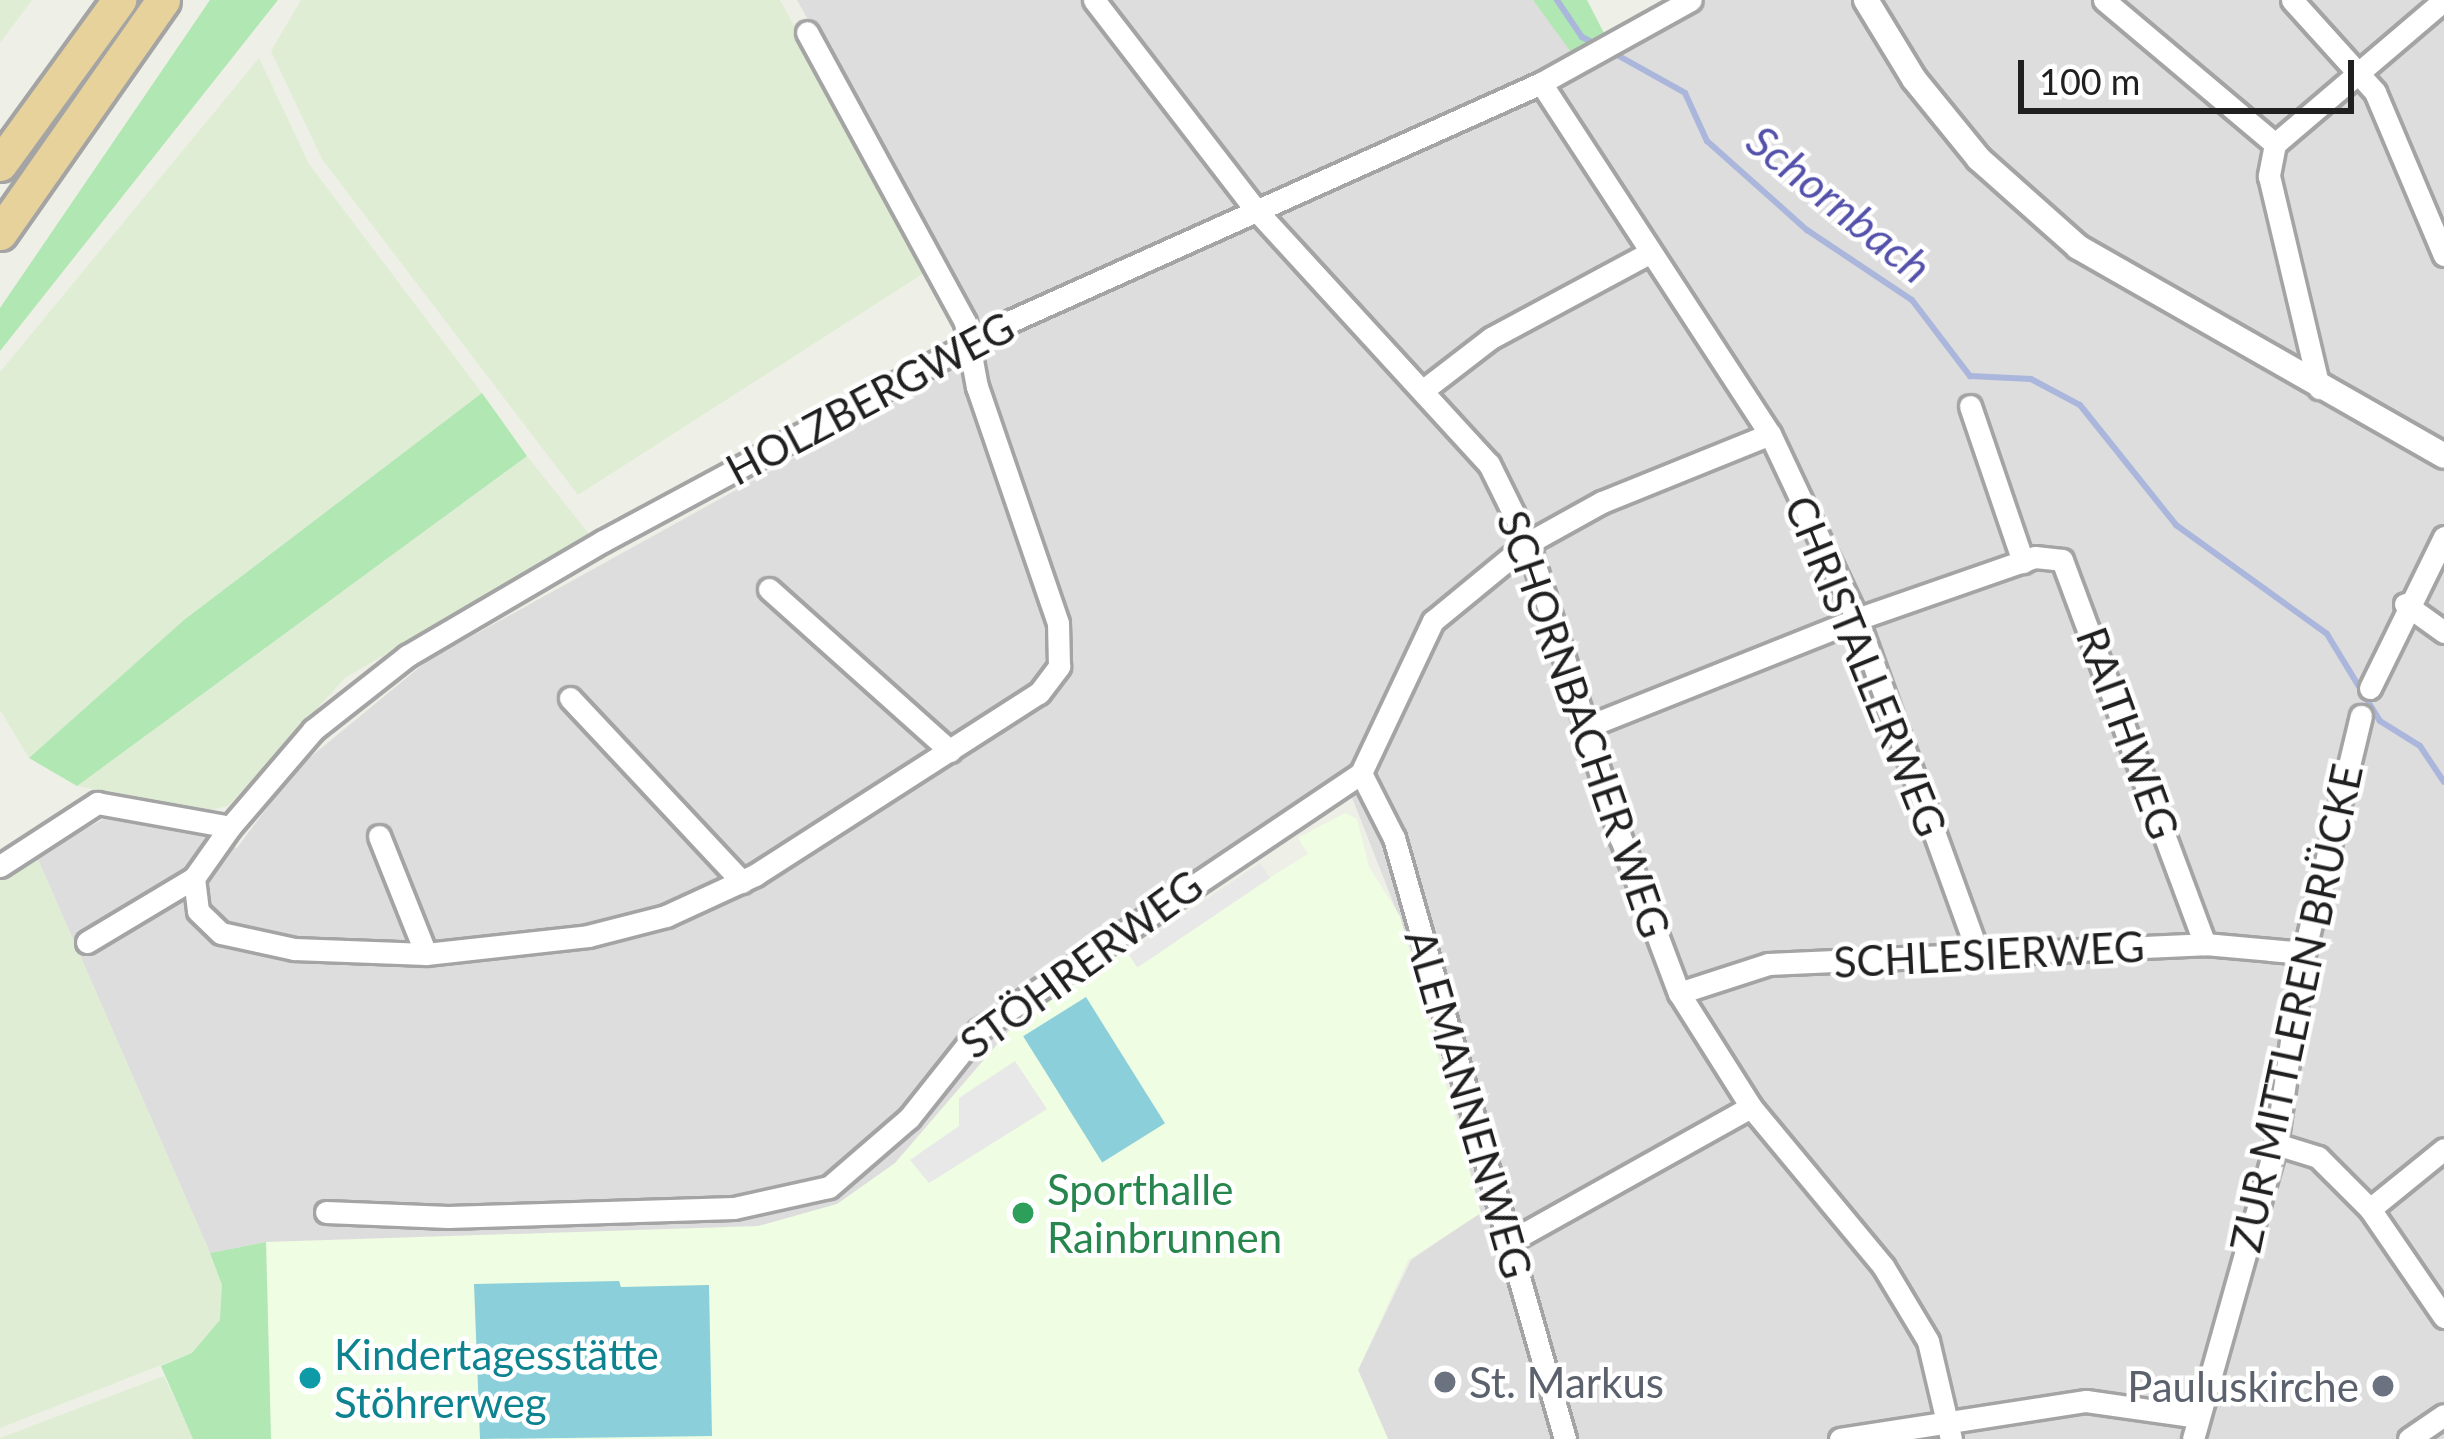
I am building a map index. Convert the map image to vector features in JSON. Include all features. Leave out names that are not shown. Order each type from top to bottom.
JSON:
[{"type":"highway","points":[[0,164],[119,0]]},
{"type":"highway","points":[[0,233],[163,0]]},
{"type":"street","name":"SCHORNBACHER WEG","points":[[1094,0],[1256,210],[1426,388],[1489,464],[1528,543],[1591,725],[1621,839],[1679,993],[1750,1107],[1883,1266],[1928,1341],[1948,1428]]},
{"type":"street","name":"HOLZBERGWEG","points":[[194,878],[230,827],[313,730],[406,656],[970,342],[1541,83],[1691,0]]},
{"type":"street","points":[[1866,0],[1914,80],[1979,160],[2078,247],[2444,456]]},
{"type":"street","points":[[2104,0],[2275,144]]},
{"type":"street","points":[[2292,0],[2375,92],[2444,255]]},
{"type":"street","points":[[2319,388],[2270,176],[2275,144],[2444,0]]},
{"type":"street","points":[[87,943],[194,878],[198,911],[221,933],[294,949],[426,954],[588,936],[667,916],[742,882],[1039,693],[1059,666],[1058,623],[977,387],[970,342],[808,32]]},
{"type":"street","name":"CHRISTALLERWEG","points":[[1541,83],[1770,434],[1857,619],[1979,956]]},
{"type":"street","points":[[1426,388],[1491,338],[1649,253]]},
{"type":"street","points":[[1591,725],[1857,619],[2023,562],[1970,406]]},
{"type":"street","points":[[1361,772],[1433,621],[1528,543],[1602,502],[1770,434]]},
{"type":"street","points":[[2370,688],[2405,604],[2444,538]]},
{"type":"street","name":"RAITHWEG","points":[[2023,562],[2062,560],[2072,580],[2205,944]]},
{"type":"street","points":[[769,589],[950,751]]},
{"type":"street","points":[[2405,604],[2444,632]]},
{"type":"street","points":[[570,698],[742,882]]},
{"type":"street","name":"ZUR MITTLEREN BRÜCKE","points":[[2196,1428],[2276,1144],[2304,953],[2361,716]]},
{"type":"street","name":"STÖHRERWEG","points":[[326,1212],[448,1217],[734,1208],[829,1187],[909,1118],[979,1030],[1361,772]]},
{"type":"street","name":"ALEMANNENWEG","points":[[1361,772],[1394,838],[1564,1439]]},
{"type":"street","points":[[0,866],[98,803],[230,827]]},
{"type":"street","points":[[379,836],[426,954]]},
{"type":"street","name":"SCHLESIERWEG","points":[[1679,993],[1768,964],[2205,944],[2304,953]]},
{"type":"street","points":[[1509,1243],[1750,1107]]},
{"type":"street","points":[[2276,1144],[2318,1157],[2370,1209],[2444,1317]]},
{"type":"street","points":[[2370,1209],[2444,1149]]},
{"type":"street","points":[[1840,1439],[1948,1428],[2086,1401],[2196,1428]]},
{"type":"street","points":[[2409,1439],[2444,1415]]},
{"type":"shaded area","points":[[0,0],[32,0],[0,43]]},
{"type":"shaded area","points":[[301,0],[780,0],[927,271],[578,495],[322,159],[271,51]]},
{"type":"shaded area","points":[[797,0],[1533,0],[1572,51],[1662,0],[2444,0],[2444,1439],[1388,1439],[1358,1370],[1411,1260],[1480,1213],[1426,986],[1351,795],[1084,979],[880,1184],[788,1233],[266,1242],[210,1253],[36,855],[115,813],[192,828],[237,848],[296,769],[427,661],[991,349]]},
{"type":"shaded area","points":[[259,58],[309,164],[482,393],[184,620],[29,758],[0,710],[0,372]]},
{"type":"shaded area","points":[[527,456],[589,534],[345,678],[228,806],[205,811],[77,786]]},
{"type":"shaded area","points":[[1345,813],[1357,819],[1369,867],[1400,916],[1481,1213],[1408,1260],[1358,1370],[1388,1439],[271,1439],[266,1242],[758,1226],[837,1204],[895,1163],[1012,1027],[1125,948],[1134,962],[1308,854],[1298,838]]},
{"type":"shaded area","points":[[36,855],[210,1253],[222,1285],[221,1320],[192,1353],[0,1428],[0,878]]},
{"type":"shaded area","points":[[1260,863],[1270,878],[1137,967],[1127,952]]},
{"type":"shaded area","points":[[1086,997],[1165,1123],[1102,1163],[1023,1036]]},
{"type":"shaded area","points":[[1015,1061],[1047,1109],[929,1183],[910,1160],[959,1126],[959,1098]]},
{"type":"shaded area","points":[[619,1281],[621,1287],[709,1285],[712,1436],[480,1439],[474,1284]]},
{"type":"shaded area","points":[[164,1376],[193,1439],[0,1439],[0,1438]]},
{"type":"green space","points":[[210,0],[278,0],[0,351],[0,308]]},
{"type":"green space","points":[[1533,0],[1587,0],[1604,33],[1571,52]]},
{"type":"green space","points":[[482,393],[527,456],[77,786],[29,758],[184,620]]},
{"type":"green space","points":[[266,1242],[271,1439],[193,1439],[161,1366],[192,1353],[220,1320],[222,1285],[210,1253]]},
{"type":"waterway","name":"Schornbach","points":[[1557,0],[1582,37],[1598,45]]},
{"type":"waterway","name":"Schornbach","points":[[1610,51],[1685,93],[1707,141],[1807,230],[1912,300],[1970,376],[2031,379],[2080,405],[2176,525],[2327,634],[2380,721],[2420,746],[2444,782]]},
{"type":"place","name":"Sporthalle Rainbrunnen","points":[[1023,1213]]},
{"type":"place","name":"Kindertagesstätte Stöhrerweg","points":[[310,1378]]},
{"type":"place","name":"St. Markus","points":[[1445,1382]]},
{"type":"place","name":"Pauluskirche","points":[[2383,1386]]}]
